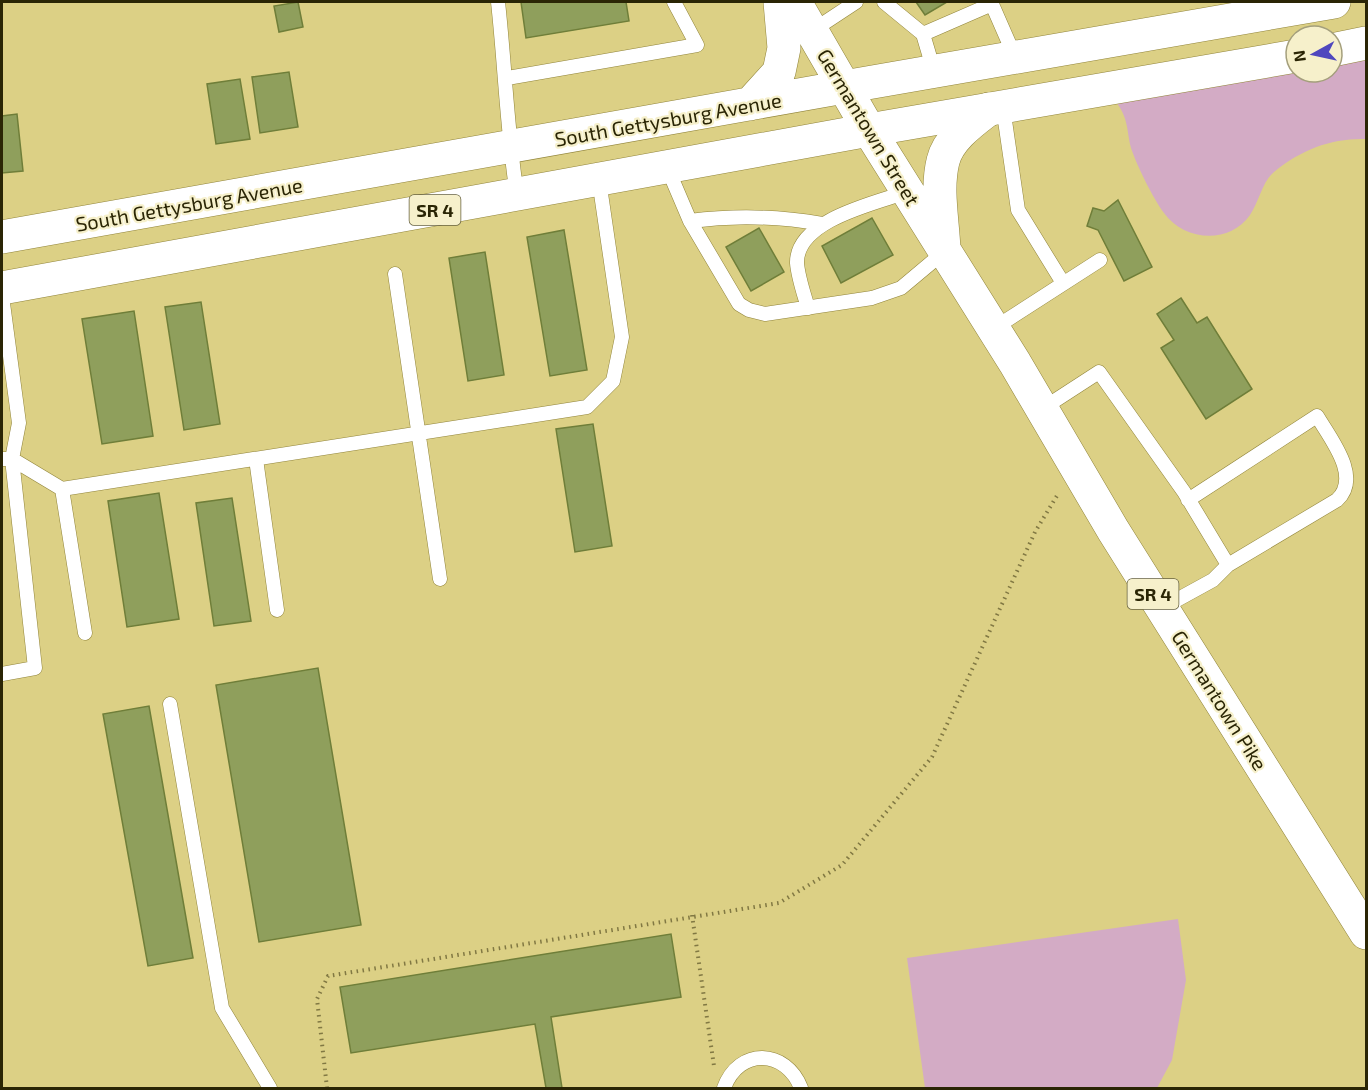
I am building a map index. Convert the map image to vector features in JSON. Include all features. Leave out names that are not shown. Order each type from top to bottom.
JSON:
[{"type":"main road","points":[[750,104],[779,72],[784,48],[780,2]]},
{"type":"main road","name":"Germantown Street","points":[[795,2],[869,130],[944,252]]},
{"type":"main road","name":"South Gettysburg Avenue","points":[[2,237],[1334,2]]},
{"type":"main road","points":[[1344,48],[1366,43]]},
{"type":"main road","points":[[869,130],[1284,58]]},
{"type":"main road","points":[[944,252],[941,188],[943,159],[963,129],[996,108]]},
{"type":"main road","name":"SR 4","points":[[2,288],[869,130]]},
{"type":"main road","name":"Germantown Pike","points":[[944,252],[1162,608],[1366,933]]},
{"type":"lane","points":[[498,2],[507,78],[509,147],[517,195]]},
{"type":"lane","points":[[507,78],[697,45],[674,2]]},
{"type":"lane","points":[[812,31],[856,2]]},
{"type":"lane","points":[[884,2],[923,34],[934,71]]},
{"type":"lane","points":[[923,34],[992,3],[1015,57]]},
{"type":"lane","points":[[996,108],[1018,210],[1063,283]]},
{"type":"lane","points":[[667,167],[690,221],[739,304],[765,315],[872,298],[901,288],[944,252]]},
{"type":"lane","points":[[7,459],[62,489],[586,407],[614,381],[622,337],[599,180]]},
{"type":"lane","points":[[808,308],[797,262],[802,243],[822,224],[907,192]]},
{"type":"lane","points":[[690,221],[734,216],[782,217],[822,224]]},
{"type":"lane","points":[[993,329],[1100,260]]},
{"type":"lane","points":[[395,274],[440,579]]},
{"type":"lane","points":[[2,296],[19,423],[7,459],[35,668],[2,674]]},
{"type":"lane","points":[[1042,409],[1099,372],[1188,500],[1228,565]]},
{"type":"lane","points":[[1162,608],[1213,580],[1228,565],[1343,494],[1347,486],[1341,456],[1317,416],[1188,500]]},
{"type":"lane","points":[[256,459],[277,610]]},
{"type":"lane","points":[[62,489],[85,633]]},
{"type":"lane","points":[[170,704],[222,1008],[270,1089]]},
{"type":"lane","points":[[724,1089],[734,1068],[747,1061],[761,1058],[775,1061],[787,1068],[801,1089]]},
{"type":"path","points":[[327,1089],[316,999],[328,975],[692,915],[779,903],[842,865],[932,757],[1035,532],[1075,466]]},
{"type":"path","points":[[692,915],[714,1068]]},
{"type":"shaded area","points":[[1366,44],[1366,139],[1329,143],[1295,157],[1270,176],[1250,215],[1241,225],[1231,231],[1207,236],[1194,234],[1173,222],[1164,213],[1141,173],[1130,144],[1123,113],[1107,89],[1284,73],[1284,84],[1344,84],[1344,48]]},
{"type":"shaded area","points":[[1178,919],[1186,980],[1172,1060],[1157,1088],[925,1088],[907,958]]},
{"type":"building","points":[[298,2],[303,27],[279,32],[274,6]]},
{"type":"building","points":[[521,2],[626,2],[629,21],[526,38]]},
{"type":"building","points":[[916,2],[947,2],[925,15]]},
{"type":"building","points":[[289,72],[298,127],[260,133],[252,77]]},
{"type":"building","points":[[240,79],[250,139],[216,144],[207,84]]},
{"type":"building","points":[[17,114],[23,171],[2,173],[2,116]]},
{"type":"building","points":[[1118,200],[1152,267],[1124,281],[1098,230],[1087,226],[1093,208],[1104,211]]},
{"type":"building","points":[[872,218],[893,255],[841,283],[822,246]]},
{"type":"building","points":[[759,228],[784,272],[751,291],[726,247]]},
{"type":"building","points":[[564,230],[587,370],[550,376],[527,237]]},
{"type":"building","points":[[485,252],[504,375],[468,381],[449,258]]},
{"type":"building","points":[[1181,298],[1197,323],[1207,317],[1252,389],[1206,419],[1161,348],[1174,340],[1157,314]]},
{"type":"building","points":[[201,302],[220,424],[184,430],[165,307]]},
{"type":"building","points":[[134,311],[153,436],[102,444],[82,319]]},
{"type":"building","points":[[593,424],[612,546],[575,552],[556,429]]},
{"type":"building","points":[[159,493],[179,619],[127,627],[108,501]]},
{"type":"building","points":[[232,498],[251,621],[214,626],[196,503]]},
{"type":"building","points":[[318,668],[361,925],[259,942],[216,685]]},
{"type":"building","points":[[149,706],[193,958],[148,966],[103,714]]},
{"type":"building","points":[[671,934],[681,997],[551,1017],[562,1088],[546,1088],[535,1024],[351,1053],[340,987]]}]
